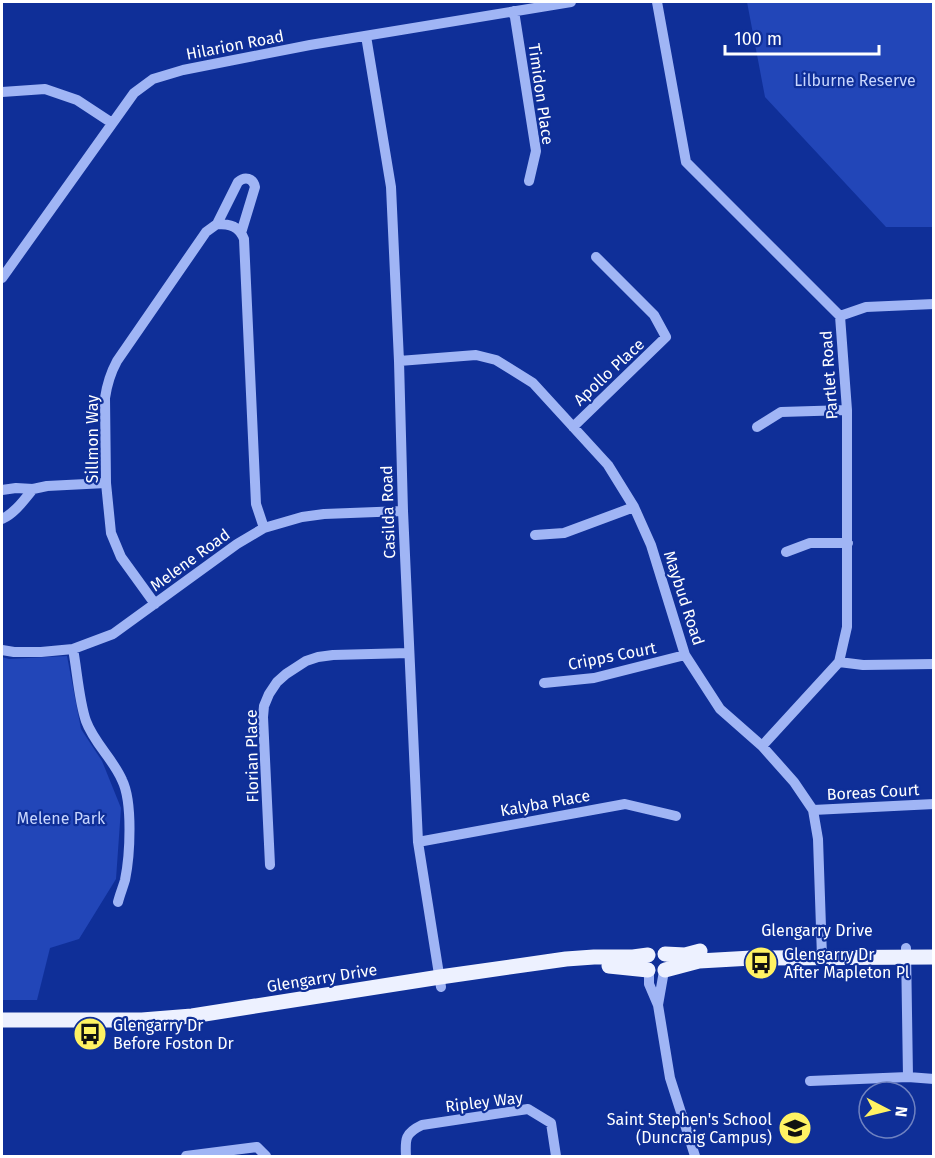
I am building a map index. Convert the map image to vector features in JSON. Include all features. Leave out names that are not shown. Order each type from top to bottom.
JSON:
[{"type":"main road","name":"Glengarry Drive","points":[[906,953],[933,947]]},
{"type":"main road","name":"Glengarry Drive","points":[[2,1020],[142,1020],[192,1016],[441,982],[580,968],[656,965],[685,955],[717,949],[906,953],[933,957]]},
{"type":"main road","name":"Glengarry Drive","points":[[2,1029],[173,1028],[441,982]]},
{"type":"street","name":"Hilarion Road","points":[[2,278],[134,93],[153,79],[183,70],[366,36],[571,2]]},
{"type":"street","name":"Partlet Road","points":[[657,2],[686,162],[840,316],[847,410],[847,627],[839,662],[762,746]]},
{"type":"street","name":"Timidon Place","points":[[514,11],[536,151],[529,181]]},
{"type":"street","name":"Casilda Road","points":[[366,36],[391,187],[418,842],[441,982]]},
{"type":"street","points":[[2,92],[45,89],[77,100],[112,123]]},
{"type":"street","name":"Sillmon Way","points":[[155,604],[121,557],[111,533],[106,483],[105,398],[109,377],[206,232],[217,224],[237,182],[246,178],[251,179],[255,187],[241,233],[244,239],[256,504],[264,528]]},
{"type":"street","points":[[217,224],[231,225],[241,233]]},
{"type":"street","name":"Apollo Place","points":[[573,427],[666,338],[654,315],[596,257]]},
{"type":"street","points":[[840,316],[866,307],[933,304]]},
{"type":"street","name":"Maybud Road","points":[[399,360],[476,355],[496,360],[533,383],[608,465],[634,507],[651,545],[685,655],[720,709],[762,746],[794,782],[813,810],[818,839],[822,952]]},
{"type":"street","points":[[757,427],[781,412],[847,410]]},
{"type":"street","points":[[2,490],[106,483]]},
{"type":"street","points":[[2,519],[15,510],[33,489]]},
{"type":"street","points":[[536,535],[564,533],[634,507]]},
{"type":"street","name":"Melene Road","points":[[2,650],[41,652],[73,649],[113,634],[237,544],[264,528],[302,517],[324,514],[403,511]]},
{"type":"street","points":[[786,552],[810,543],[848,543]]},
{"type":"street","points":[[73,649],[86,721],[95,739],[122,778],[126,789],[129,819],[128,847],[125,879],[118,902]]},
{"type":"street","name":"Florian Place","points":[[270,865],[263,717],[268,694],[277,682],[295,667],[318,657],[409,653]]},
{"type":"street","name":"Cripps Court","points":[[544,683],[594,678],[685,655]]},
{"type":"street","points":[[839,662],[863,665],[933,664]]},
{"type":"street","name":"Kalyba Place","points":[[418,842],[625,804],[676,816]]},
{"type":"street","name":"Boreas Court","points":[[813,810],[933,804]]},
{"type":"street","points":[[906,953],[908,1077]]},
{"type":"street","points":[[656,965],[658,1005],[670,1078],[695,1156]]},
{"type":"street","points":[[810,1081],[908,1077],[933,1079]]},
{"type":"street","name":"Ripley Way","points":[[406,1156],[405,1141],[408,1134],[422,1125],[528,1109],[551,1123],[556,1156]]},
{"type":"street","points":[[186,1156],[257,1147],[266,1156]]},
{"type":"green space","name":"Lilburne Reserve","points":[[747,2],[933,2],[933,227],[886,227],[765,97]]},
{"type":"green space","name":"Melene Park","points":[[67,656],[81,729],[102,761],[121,808],[116,879],[79,939],[50,948],[37,1000],[2,1000],[2,657],[9,659]]},
{"type":"place","name":"Glengarry Dr After Mapleton Pl","points":[[761,963]]},
{"type":"place","name":"Glengarry Dr Before Foston Dr","points":[[90,1034]]},
{"type":"place","name":"Saint Stephen's School (Duncraig Campus)","points":[[795,1128]]}]
